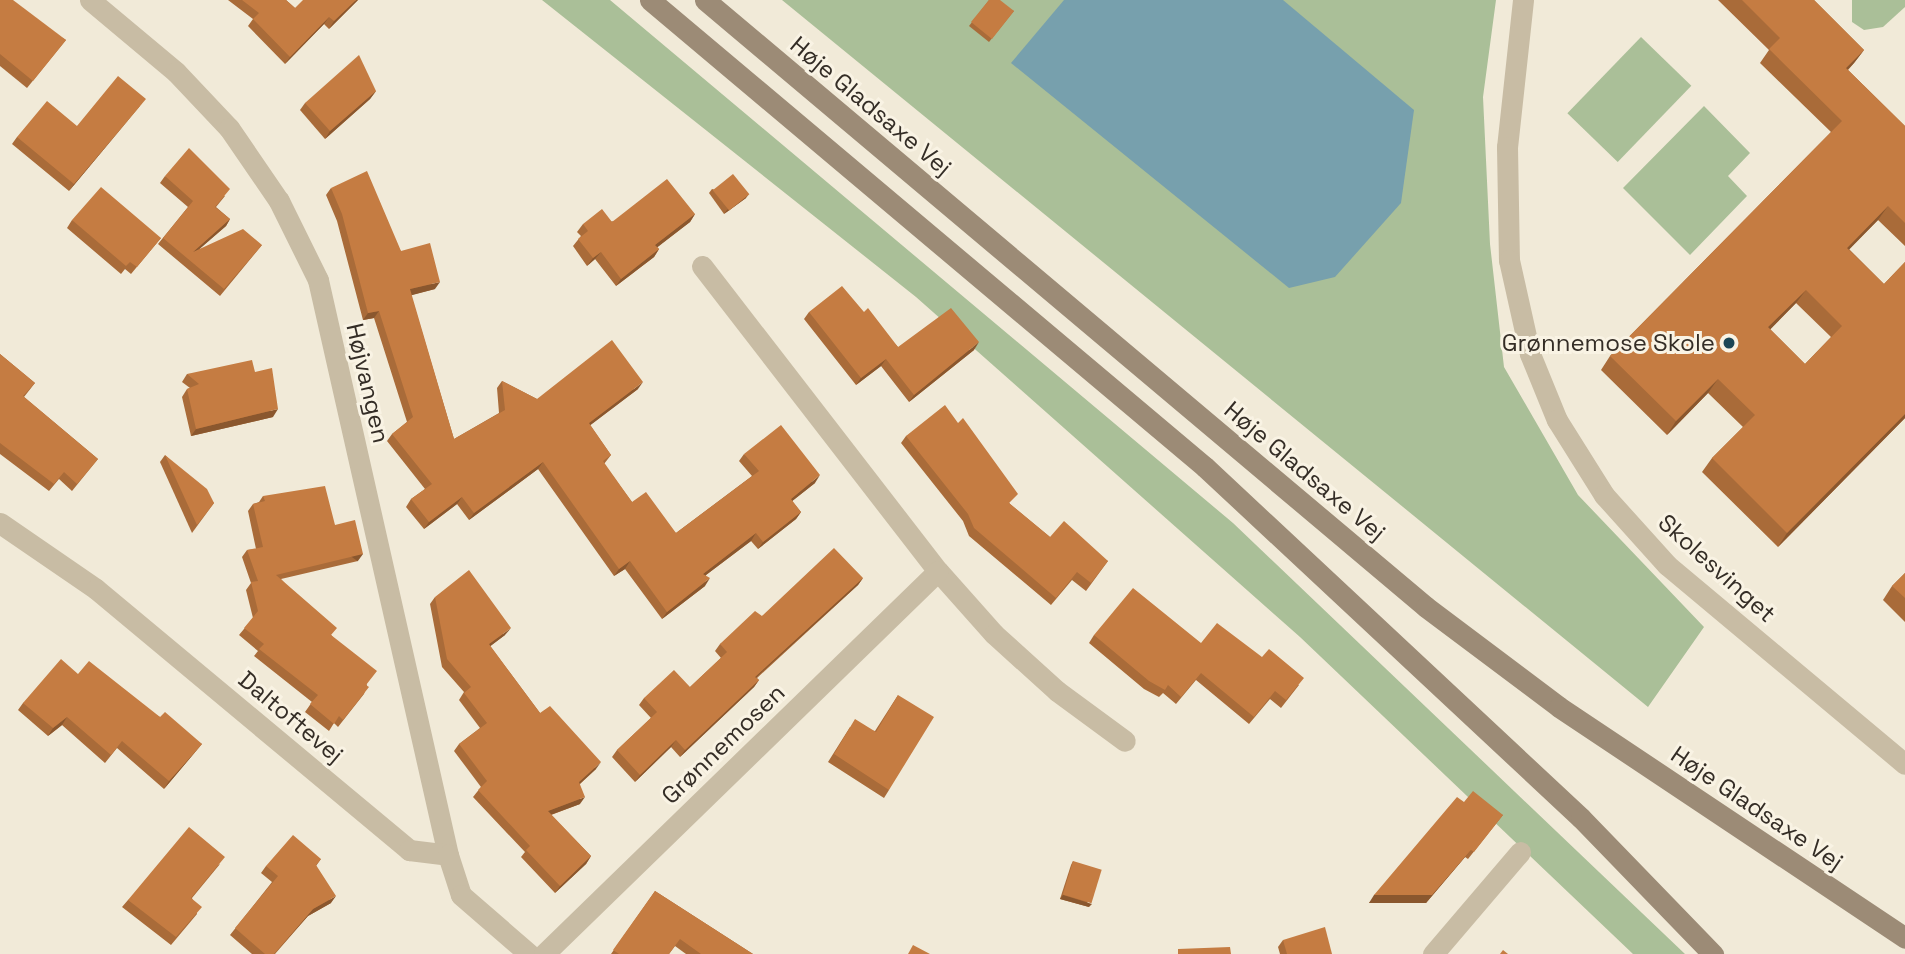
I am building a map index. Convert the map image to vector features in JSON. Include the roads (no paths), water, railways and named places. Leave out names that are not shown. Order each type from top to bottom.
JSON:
[{"type":"street","name":"Højvangen","points":[[90,0],[176,72],[229,128],[279,201],[318,279],[449,855]]},
{"type":"street","points":[[650,0],[1205,467],[1581,818],[1713,954]]},
{"type":"street","name":"Høje Gladsaxe Vej","points":[[705,0],[1426,607],[1559,707],[1905,938]]},
{"type":"street","name":"Skolesvinget","points":[[1523,0],[1507,146],[1509,260],[1530,354],[1558,419],[1604,495],[1667,565],[1905,764]]},
{"type":"street","points":[[702,266],[938,571],[1012,650],[1057,691],[1125,741]]},
{"type":"street","name":"Daltoftevej","points":[[0,523],[96,589],[409,850],[449,855]]},
{"type":"street","name":"Grønnemosen","points":[[544,954],[938,571]]},
{"type":"street","points":[[1433,954],[1520,852]]},
{"type":"street","points":[[449,855],[461,895],[529,954]]},
{"type":"water","points":[[1064,0],[1283,0],[1414,110],[1401,203],[1335,277],[1289,288],[1011,63]]},
{"type":"place","name":"Grønnemose Skole","points":[[1729,343]]}]
